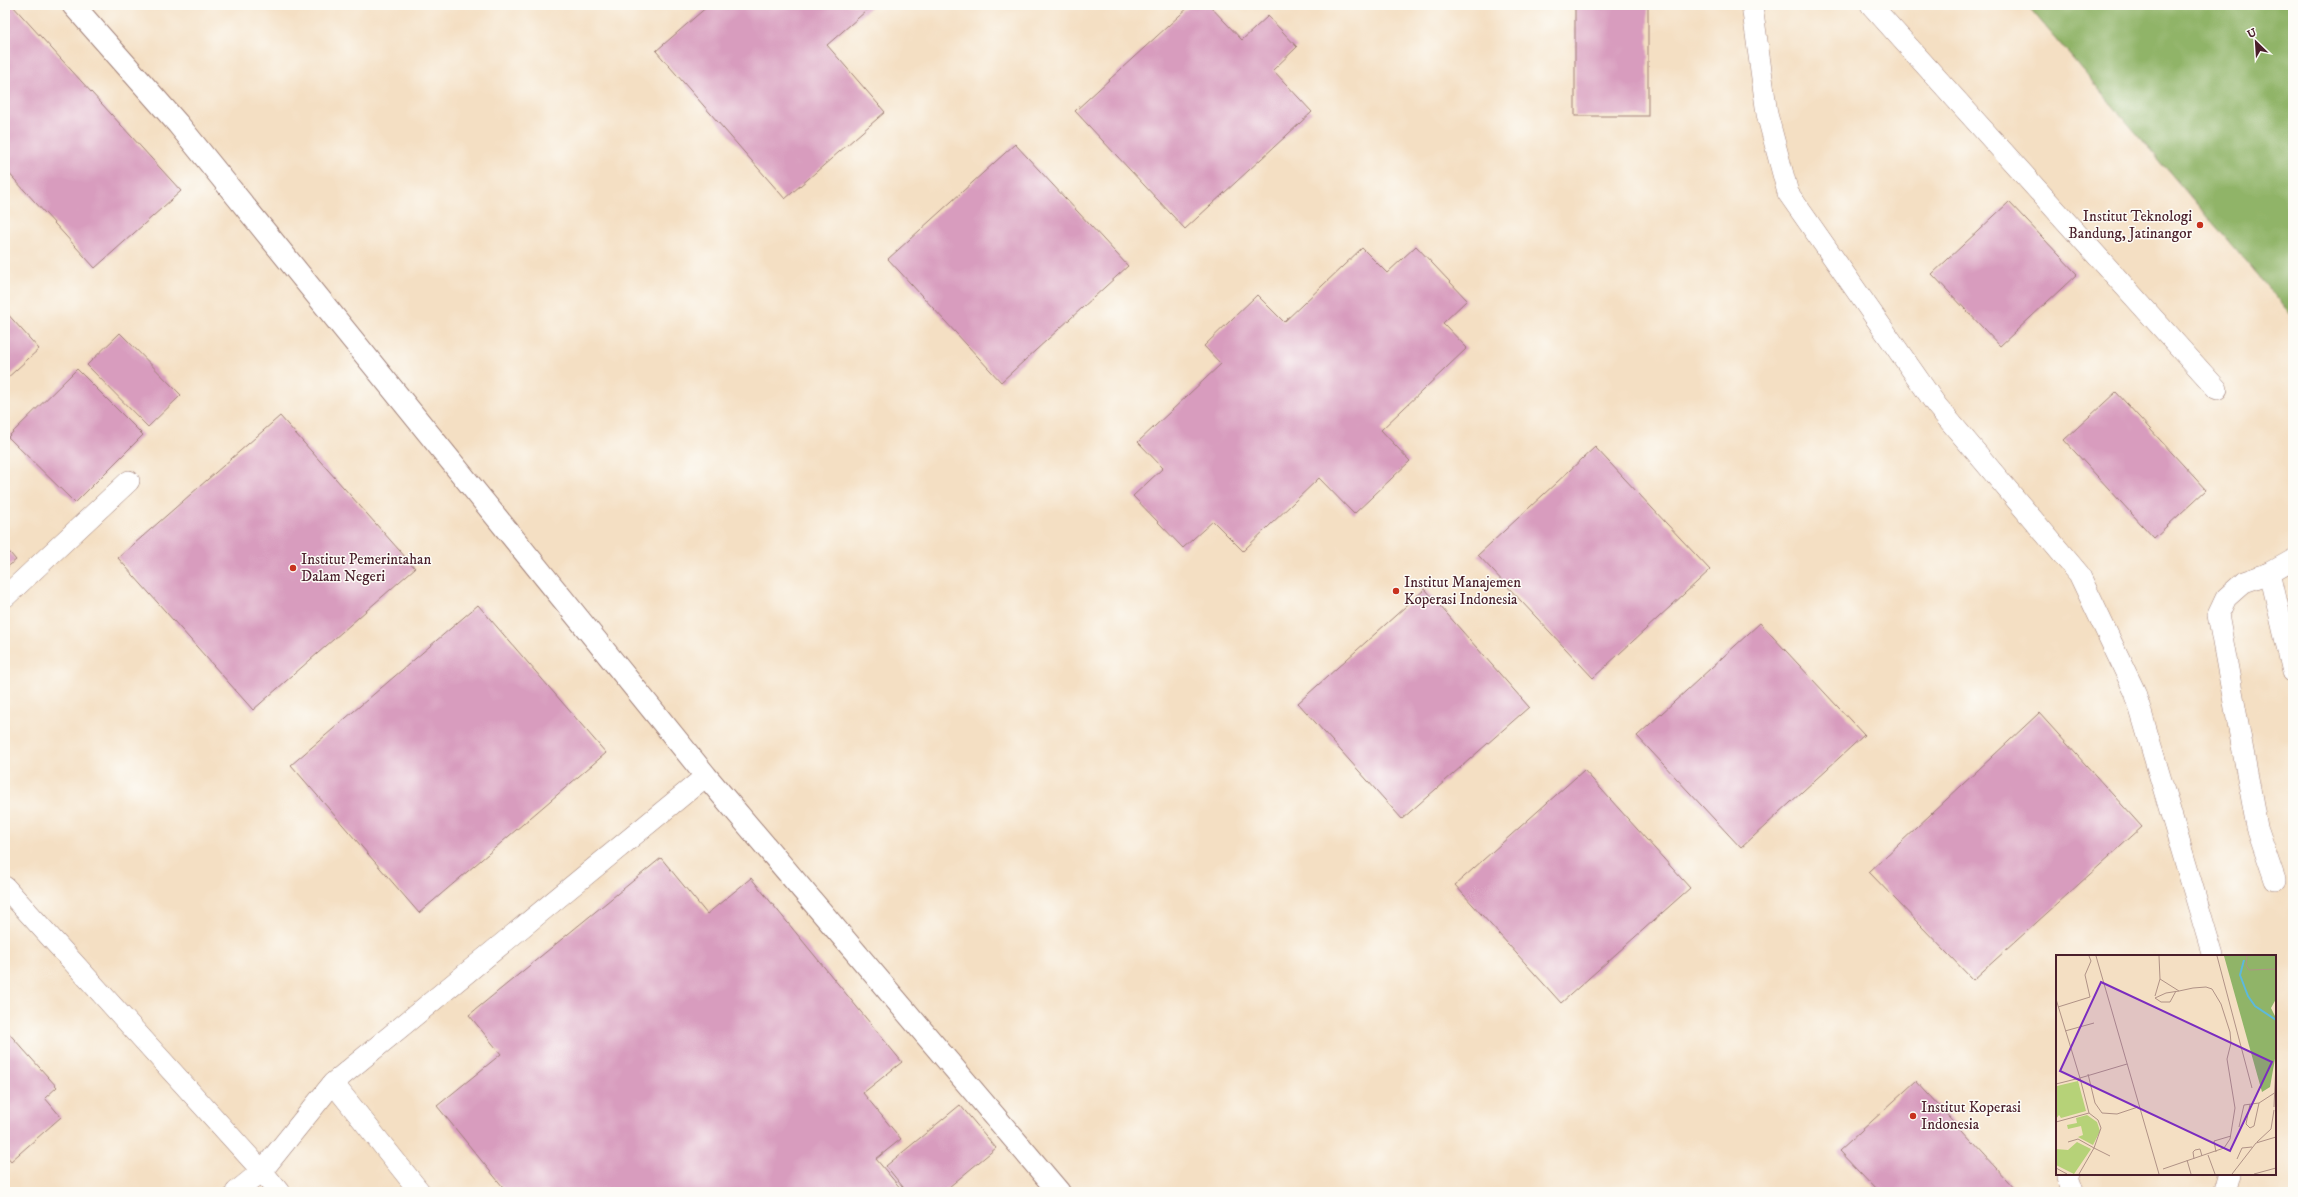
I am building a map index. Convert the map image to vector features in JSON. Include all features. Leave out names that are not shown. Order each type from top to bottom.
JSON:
[{"type":"street","points":[[73,5],[178,124],[706,776],[1056,1191]]},
{"type":"lane","points":[[1752,5],[1767,114],[1788,193],[1937,406],[2079,574],[2135,692],[2213,955]]},
{"type":"lane","points":[[1871,5],[2217,389]]},
{"type":"lane","points":[[5,597],[129,481]]},
{"type":"lane","points":[[2275,880],[2257,827],[2218,615],[2226,598],[2244,582],[2270,573],[2293,560]]},
{"type":"lane","points":[[2270,573],[2293,672]]},
{"type":"lane","points":[[236,1192],[262,1171],[333,1083],[706,776]]},
{"type":"lane","points":[[5,887],[262,1171],[279,1192]]},
{"type":"lane","points":[[333,1083],[420,1192]]},
{"type":"lane","points":[[2068,1175],[2067,1178],[2072,1192]]},
{"type":"lane","points":[[2224,1192],[2229,1175]]},
{"type":"green space","points":[[2027,5],[2293,5],[2293,317]]},
{"type":"building","points":[[5,5],[12,5],[181,191],[95,268],[5,169]]},
{"type":"building","points":[[709,5],[873,5],[827,45],[885,112],[785,199],[656,51]]},
{"type":"building","points":[[1191,5],[1209,5],[1242,40],[1268,16],[1297,47],[1273,70],[1312,112],[1185,229],[1075,111]]},
{"type":"building","points":[[1575,6],[1648,6],[1648,116],[1575,116]]},
{"type":"building","points":[[1015,144],[1128,266],[1001,382],[888,259]]},
{"type":"building","points":[[2009,202],[2077,274],[2000,346],[1932,274]]},
{"type":"building","points":[[1416,246],[1467,300],[1443,323],[1467,348],[1381,430],[1410,461],[1354,514],[1319,478],[1243,551],[1213,521],[1183,548],[1133,496],[1163,468],[1138,442],[1221,364],[1204,346],[1257,295],[1284,322],[1362,248],[1387,273]]},
{"type":"building","points":[[5,311],[39,349],[5,380]]},
{"type":"building","points":[[120,333],[181,395],[148,427],[87,365]]},
{"type":"building","points":[[77,369],[143,435],[75,503],[8,437]]},
{"type":"building","points":[[2116,392],[2206,490],[2154,538],[2064,440]]},
{"type":"building","points":[[280,416],[415,568],[253,710],[118,558]]},
{"type":"building","points":[[1595,447],[1710,570],[1593,678],[1478,555]]},
{"type":"building","points":[[5,547],[16,560],[5,569]]},
{"type":"building","points":[[1425,589],[1529,707],[1402,819],[1298,703]]},
{"type":"building","points":[[478,605],[606,753],[419,913],[291,765]]},
{"type":"building","points":[[1760,623],[1864,735],[1741,848],[1637,736]]},
{"type":"building","points":[[2039,713],[2142,827],[1973,980],[1869,872]]},
{"type":"building","points":[[1584,770],[1690,888],[1561,1003],[1455,885]]},
{"type":"building","points":[[661,858],[707,914],[751,878],[902,1062],[863,1093],[901,1139],[876,1159],[902,1190],[899,1192],[507,1192],[437,1106],[501,1054],[469,1015]]},
{"type":"building","points":[[5,1029],[57,1087],[45,1098],[61,1117],[11,1161],[5,1154]]},
{"type":"building","name":"Institut Koperasi Indonesia","points":[[1916,1081],[2018,1192],[1878,1192],[1839,1151]]},
{"type":"building","points":[[960,1105],[996,1148],[943,1192],[907,1192],[886,1166]]},
{"type":"place","name":"Institut Teknologi Bandung, Jatinangor","points":[[2200,225]]},
{"type":"place","name":"Institut Pemerintahan Dalam Negeri","points":[[293,568]]},
{"type":"place","name":"Institut Manajemen Koperasi Indonesia","points":[[1396,591]]},
{"type":"place","name":"Institut Koperasi Indonesia","points":[[1913,1116]]}]
